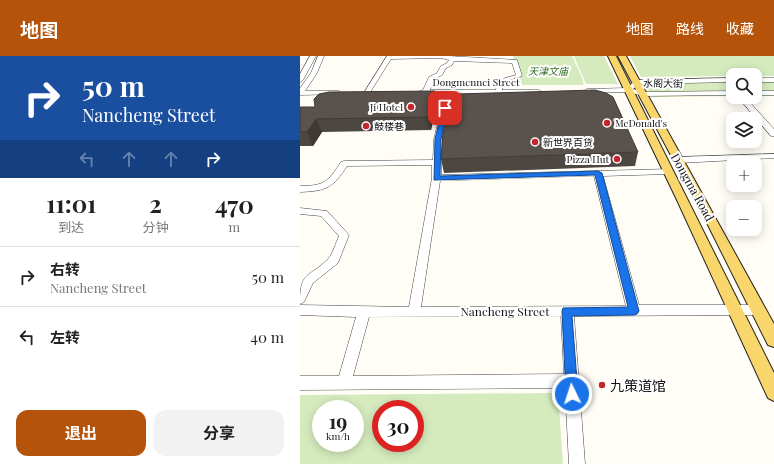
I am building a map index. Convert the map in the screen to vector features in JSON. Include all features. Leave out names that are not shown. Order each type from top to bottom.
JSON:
[{"type":"main road","name":"Dongma Road","points":[[612,56],[632,86],[643,94],[774,340]]},
{"type":"main road","name":"Dongma Road","points":[[622,56],[632,86],[668,171],[774,392]]},
{"type":"street","points":[[300,93],[314,73],[321,56]]},
{"type":"street","points":[[367,93],[389,57],[441,56],[452,59],[515,61],[519,76],[507,78],[499,85],[499,92]]},
{"type":"street","points":[[300,60],[312,58]]},
{"type":"street","points":[[300,80],[312,58]]},
{"type":"street","points":[[426,92],[431,78],[440,74],[443,67],[450,64],[452,59]]},
{"type":"street","name":"水阁大街","points":[[632,86],[726,80]]},
{"type":"street","points":[[762,80],[774,80]]},
{"type":"street","points":[[577,92],[632,86]]},
{"type":"street","name":"Dongmennei Street","points":[[411,92],[546,92]]},
{"type":"street","points":[[414,311],[436,178],[438,139],[449,92]]},
{"type":"street","points":[[300,93],[346,93]]},
{"type":"street","name":"水阁大街","points":[[643,94],[726,93]]},
{"type":"street","points":[[762,93],[774,93]]},
{"type":"street","points":[[747,104],[774,134]]},
{"type":"street","points":[[679,160],[774,156]]},
{"type":"street","points":[[301,191],[318,189],[332,183],[344,164],[437,162]]},
{"type":"street","points":[[436,178],[668,171]]},
{"type":"street","points":[[598,173],[634,311]]},
{"type":"street","points":[[300,211],[324,213],[344,235],[334,260],[309,280],[300,299]]},
{"type":"street","name":"Nancheng Street","points":[[300,310],[364,312],[758,310]]},
{"type":"street","points":[[567,311],[577,464]]},
{"type":"street","points":[[344,382],[364,312]]},
{"type":"street","points":[[300,383],[571,381]]},
{"type":"green space","name":"天津文庙","points":[[513,56],[572,56],[584,85],[522,85]]},
{"type":"green space","points":[[574,56],[604,56],[618,84],[586,84]]},
{"type":"green space","points":[[630,56],[774,56],[774,76],[762,76],[762,68],[726,68],[726,76],[641,77]]},
{"type":"green space","points":[[726,78],[726,96],[652,97],[642,79]]},
{"type":"green space","points":[[762,78],[774,78],[774,96],[762,96]]},
{"type":"green space","points":[[558,393],[563,464],[300,464],[300,395]]},
{"type":"building","name":"新世界百货","points":[[595,90],[613,97],[638,152],[441,159],[444,119],[456,94]]},
{"type":"building","points":[[435,91],[428,117],[316,119],[307,132],[300,132],[300,107],[315,107],[314,99],[319,94],[329,92]]},
{"type":"place","name":"Ji Hotel","points":[[411,107]]},
{"type":"place","name":"McDonald's","points":[[607,123]]},
{"type":"place","name":"鼓楼巷","points":[[366,126]]},
{"type":"place","name":"新世界百货","points":[[535,142]]},
{"type":"place","name":"Pizza Hut","points":[[617,159]]},
{"type":"place","name":"九策道馆","points":[[602,385]]},
{"type":"route","points":[[445,108],[438,139],[436,178],[598,173],[634,311],[567,311],[572,394]]}]
